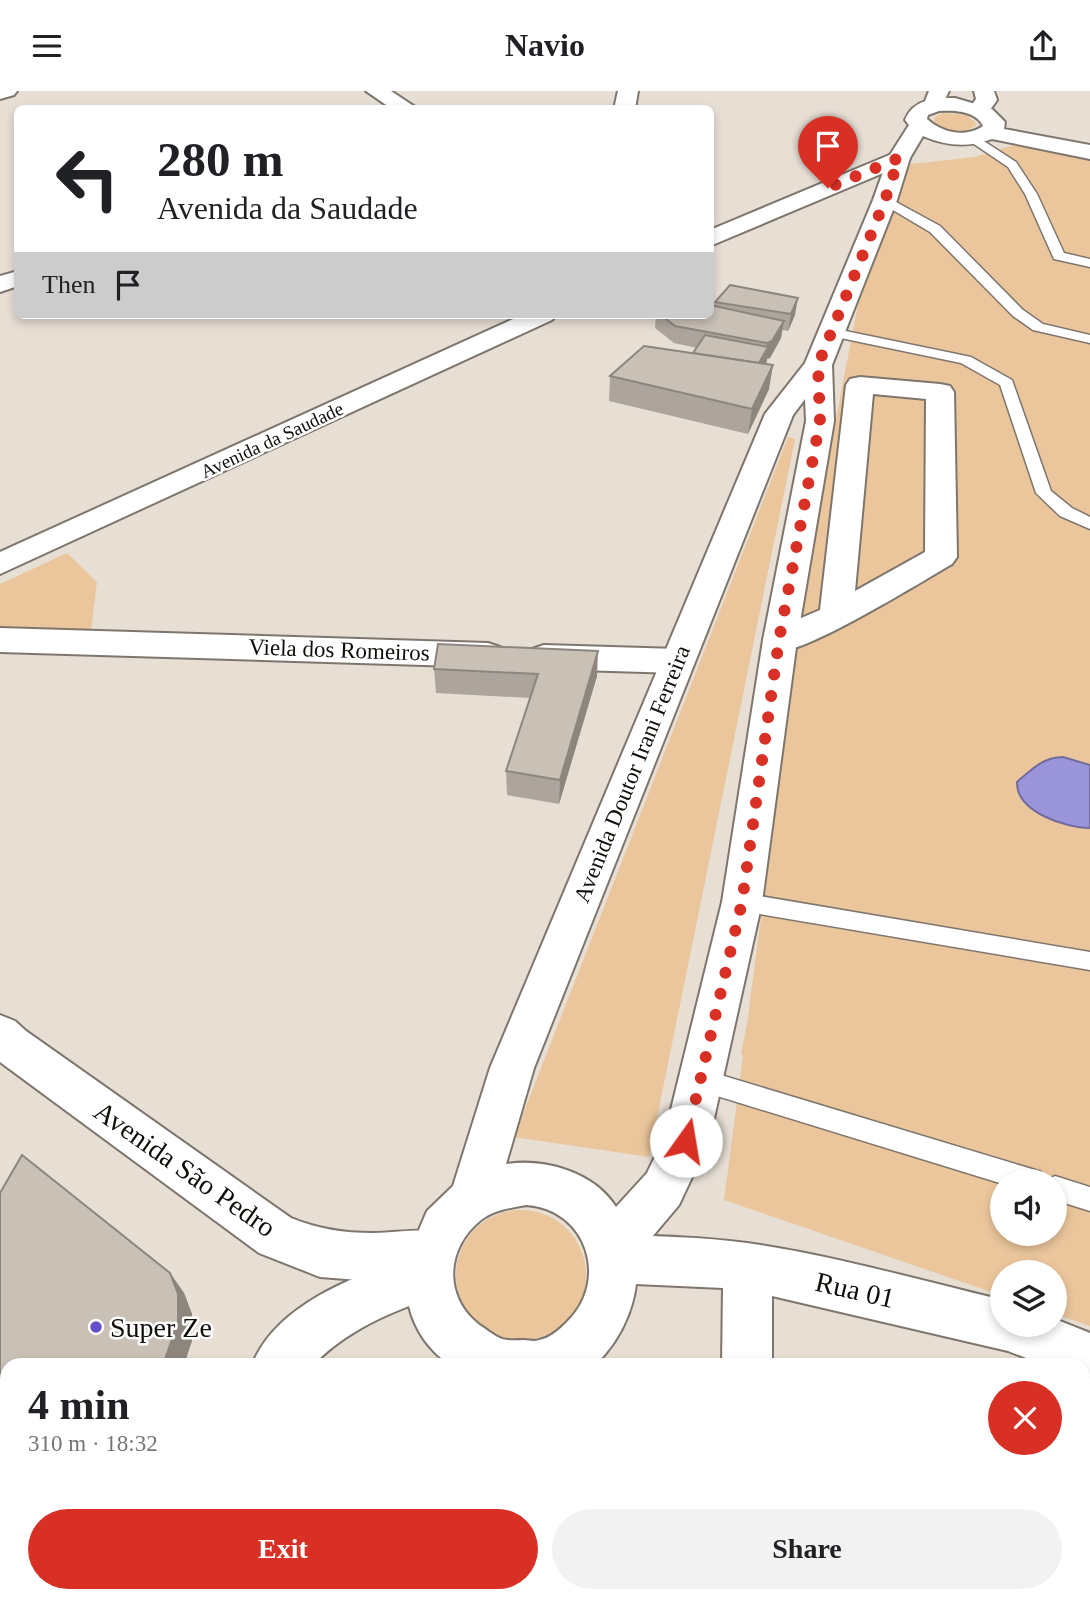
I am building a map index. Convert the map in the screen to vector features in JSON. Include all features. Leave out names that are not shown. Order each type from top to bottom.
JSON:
[{"type":"street","points":[[0,93],[7,91]]},
{"type":"street","points":[[376,91],[401,105]]},
{"type":"street","points":[[936,98],[978,121],[1090,152]]},
{"type":"street","name":"Avenida Doutor Irani Ferreira","points":[[473,1196],[512,1068],[779,414],[818,365],[885,200],[899,158],[919,125],[916,120],[919,111],[936,98]]},
{"type":"street","points":[[714,237],[978,121]]},
{"type":"street","points":[[919,125],[934,134],[978,121],[1090,136]]},
{"type":"street","name":"Avenida da Saudade","points":[[0,564],[535,319]]},
{"type":"street","name":"Avenida Doutor Irani Ferreira","points":[[612,1253],[663,1189],[686,1141],[701,1080],[742,902],[779,640],[820,421],[818,365]]},
{"type":"street","points":[[779,640],[836,616],[941,557],[940,392],[860,385],[836,616]]},
{"type":"street","name":"Viela dos Romeiros","points":[[0,641],[678,661]]},
{"type":"street","name":"Avenida São Pedro","points":[[0,1034],[11,1045],[276,1236],[320,1253],[430,1264]]},
{"type":"street","points":[[457,1357],[451,1335],[439,1317],[431,1296],[430,1264],[441,1230],[454,1211],[473,1196],[504,1183],[538,1183],[570,1195],[595,1217],[612,1253],[612,1293],[599,1326],[573,1351],[557,1358]]},
{"type":"street","name":"Rua 01","points":[[612,1253],[748,1267],[1008,1327],[1087,1358]]},
{"type":"street","points":[[284,1358],[309,1334],[359,1300],[430,1264]]},
{"type":"street","points":[[747,1358],[748,1267]]},
{"type":"lane","points":[[978,121],[1031,194],[1059,256],[1090,263]]},
{"type":"lane","points":[[885,200],[935,229],[1018,313],[1038,327],[1090,339]]},
{"type":"lane","points":[[831,332],[966,360],[1007,383],[1044,493],[1066,512],[1090,524]]},
{"type":"lane","points":[[742,902],[1090,961]]},
{"type":"lane","points":[[701,1080],[993,1169]]},
{"type":"lane","points":[[1067,1192],[1090,1199]]},
{"type":"shaded area","points":[[942,113],[967,115],[977,124],[967,130],[949,130],[934,121],[935,117]]},
{"type":"shaded area","points":[[1017,144],[1090,159],[1090,1326],[1067,1318],[1067,1260],[990,1260],[990,1292],[724,1200],[743,1056],[741,1054],[806,576],[858,304],[910,164],[975,157]]},
{"type":"shaded area","points":[[788,437],[795,439],[649,1157],[514,1137]]},
{"type":"shaded area","points":[[67,553],[97,582],[91,631],[0,633],[0,584]]},
{"type":"shaded area","points":[[1063,757],[1090,765],[1090,828],[1068,825],[1044,816],[1033,810],[1019,793],[1017,782],[1032,769],[1049,759]]},
{"type":"shaded area","points":[[521,1210],[546,1215],[567,1229],[581,1250],[586,1275],[581,1300],[567,1321],[546,1335],[521,1340],[496,1335],[475,1321],[461,1300],[456,1275],[461,1250],[475,1229],[496,1215]]},
{"type":"building","points":[[730,285],[798,298],[791,314],[715,302]]},
{"type":"building","points":[[714,306],[784,321],[772,341],[767,343],[675,326],[666,319],[714,319]]},
{"type":"building","points":[[705,335],[768,347],[759,363],[693,353]]},
{"type":"building","points":[[644,346],[773,365],[752,409],[610,376]]},
{"type":"building","points":[[438,644],[598,651],[560,780],[506,771],[538,674],[434,669]]},
{"type":"building","name":"Super Ze","points":[[22,1155],[170,1273],[178,1294],[178,1322],[165,1358],[0,1358],[0,1193]]},
{"type":"place","name":"Super Ze","points":[[96,1327]]},
{"type":"route","points":[[686,1141],[742,902],[779,640],[820,421],[818,365],[885,200],[899,158],[828,188]]}]
